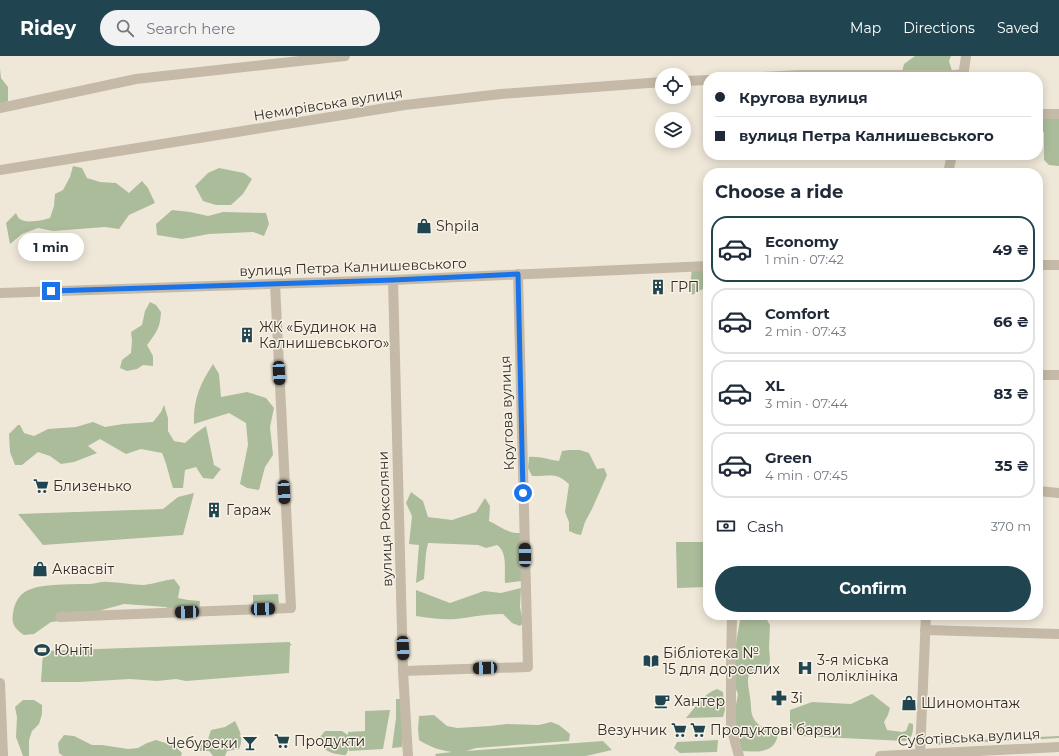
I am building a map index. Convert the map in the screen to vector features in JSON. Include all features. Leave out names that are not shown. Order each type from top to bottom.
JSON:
[{"type":"street","points":[[0,108],[136,79],[345,56]]},
{"type":"street","points":[[963,72],[966,56]]},
{"type":"street","points":[[691,81],[703,80]]},
{"type":"street","name":"Немирівська вулиця","points":[[0,170],[406,105],[501,94],[655,83]]},
{"type":"street","points":[[1043,114],[1059,114]]},
{"type":"street","points":[[1043,265],[1059,265]]},
{"type":"street","name":"вулиця Петра Калнишевського","points":[[0,293],[393,280],[703,266]]},
{"type":"street","name":"Кругова вулиця","points":[[404,671],[528,666],[518,274]]},
{"type":"street","name":"вулиця Роксоляни","points":[[393,280],[404,671],[408,756]]},
{"type":"street","points":[[60,617],[291,608],[275,284]]},
{"type":"street","points":[[1043,375],[1059,375]]},
{"type":"street","points":[[1043,491],[1059,493]]},
{"type":"street","points":[[732,620],[731,727],[739,756]]},
{"type":"street","points":[[920,754],[926,620]]},
{"type":"street","points":[[925,630],[1059,634]]},
{"type":"street","points":[[0,683],[3,756]]},
{"type":"street","name":"Суботівська вулиця","points":[[880,756],[1059,747]]},
{"type":"green space","points":[[915,56],[951,56],[949,61],[952,71],[902,72],[904,64]]},
{"type":"green space","points":[[0,68],[1,78],[8,87],[8,101],[0,105]]},
{"type":"green space","points":[[1043,118],[1059,119],[1059,166],[1049,165],[1044,160]]},
{"type":"green space","points":[[73,166],[82,168],[87,178],[100,182],[116,183],[129,193],[142,181],[148,188],[155,203],[129,215],[119,229],[105,227],[53,231],[38,228],[22,234],[10,244],[6,223],[16,213],[19,219],[26,221],[39,221],[50,218],[54,206],[55,194],[63,190],[70,177]]},
{"type":"green space","points":[[219,168],[244,173],[252,179],[243,194],[231,205],[216,205],[203,201],[195,186],[208,173]]},
{"type":"green space","points":[[172,210],[208,216],[223,212],[266,213],[269,224],[264,236],[253,232],[209,234],[182,239],[157,235],[156,224]]},
{"type":"green space","points":[[692,270],[703,271],[703,289],[692,295],[690,285]]},
{"type":"green space","points":[[150,302],[156,305],[161,312],[157,330],[147,345],[153,356],[153,366],[143,365],[137,369],[127,371],[120,368],[122,360],[131,353],[131,332],[142,325],[145,311]]},
{"type":"green space","points":[[213,364],[219,374],[221,397],[247,392],[266,398],[274,408],[270,427],[273,455],[265,467],[259,490],[247,488],[240,484],[248,445],[246,423],[229,413],[194,424],[198,392],[204,378]]},
{"type":"green space","points":[[164,405],[168,418],[168,431],[174,441],[185,443],[206,426],[214,465],[221,469],[213,479],[203,478],[196,467],[185,470],[183,488],[173,488],[162,453],[141,449],[126,454],[100,439],[88,446],[97,453],[74,462],[61,464],[50,456],[38,452],[22,465],[15,465],[10,452],[9,434],[18,425],[20,425],[24,433],[34,436],[48,429],[76,427],[93,422],[105,427],[153,422],[161,412]]},
{"type":"green space","points":[[580,450],[589,453],[597,469],[604,468],[607,475],[585,522],[581,535],[569,531],[569,522],[565,512],[569,484],[560,477],[556,476],[532,476],[528,468],[529,457],[559,461],[562,451]]},
{"type":"green space","points":[[411,492],[423,501],[428,517],[452,520],[476,512],[485,498],[490,506],[489,521],[508,531],[521,533],[521,581],[505,583],[505,562],[503,552],[497,545],[486,548],[478,545],[428,543],[424,579],[416,583],[419,545],[409,544],[412,516],[406,503]]},
{"type":"green space","points":[[194,493],[183,535],[43,545],[18,514],[163,509],[178,497]]},
{"type":"green space","points":[[676,542],[703,542],[703,587],[677,588]]},
{"type":"green space","points":[[174,579],[180,587],[178,598],[200,601],[199,609],[180,617],[166,607],[124,604],[61,621],[51,622],[34,634],[24,635],[18,631],[13,623],[13,613],[18,599],[22,594],[33,588],[53,585],[92,584],[106,582],[144,585]]},
{"type":"green space","points":[[521,588],[520,607],[523,623],[520,626],[512,623],[503,614],[456,619],[436,619],[416,616],[416,590],[450,603],[484,591],[501,593]]},
{"type":"green space","points":[[278,594],[279,604],[253,605],[253,595]]},
{"type":"green space","points":[[740,620],[767,620],[770,625],[769,667],[750,672],[748,678],[753,718],[760,726],[773,729],[778,732],[777,739],[774,744],[765,750],[753,752],[740,751],[730,736],[738,694],[735,687],[736,643]]},
{"type":"green space","points":[[290,642],[290,644],[292,644],[290,646],[289,673],[186,681],[176,679],[157,681],[130,679],[79,682],[41,682],[43,651]]},
{"type":"green space","points":[[717,689],[723,692],[725,710],[723,717],[686,718],[704,697]]},
{"type":"green space","points":[[872,694],[890,708],[884,722],[887,730],[902,732],[906,731],[909,723],[913,724],[913,732],[910,738],[905,741],[800,736],[790,725],[790,710],[812,702],[851,704]]},
{"type":"green space","points":[[396,699],[402,699],[402,747],[392,748],[396,718]]},
{"type":"green space","points":[[23,700],[34,700],[42,705],[42,714],[39,724],[32,731],[29,740],[29,756],[23,756],[16,737],[17,717],[15,707]]},
{"type":"green space","points":[[390,710],[383,749],[349,751],[349,748],[346,755],[340,755],[323,748],[320,737],[325,731],[342,731],[348,735],[348,732],[365,731],[365,711]]},
{"type":"green space","points":[[434,715],[447,726],[457,728],[507,724],[539,725],[551,722],[559,725],[570,734],[569,741],[476,748],[466,751],[603,741],[612,750],[586,756],[436,756],[435,754],[452,752],[435,748],[419,740],[418,729],[419,716]]},
{"type":"green space","points":[[235,721],[241,738],[239,749],[227,751],[225,756],[213,756],[209,751],[200,751],[199,747],[208,739],[211,730],[225,727]]},
{"type":"green space","points":[[64,735],[74,736],[92,745],[128,749],[138,748],[156,740],[175,746],[182,753],[181,756],[63,756],[59,753],[58,743]]},
{"type":"green space","points":[[1059,736],[1059,738],[935,745],[935,742]]},
{"type":"green space","points":[[718,740],[717,752],[680,753],[674,748],[677,742]]},
{"type":"place","name":"Shpila","points":[[424,226]]},
{"type":"place","name":"ГРП","points":[[658,287]]},
{"type":"place","name":"ЖК «Будинок на Калнишевського»","points":[[247,335]]},
{"type":"place","name":"Близенько","points":[[41,486]]},
{"type":"place","name":"Гараж","points":[[214,510]]},
{"type":"place","name":"Аквасвіт","points":[[40,569]]},
{"type":"place","name":"Юніті","points":[[42,650]]},
{"type":"place","name":"Бібліотека № 15 для дорослих","points":[[651,661]]},
{"type":"place","name":"3-я міська поліклініка","points":[[805,668]]},
{"type":"place","name":"3і","points":[[779,698]]},
{"type":"place","name":"Хантер","points":[[662,701]]},
{"type":"place","name":"Шиномонтаж","points":[[909,703]]},
{"type":"place","name":"Везунчик","points":[[679,730]]},
{"type":"place","name":"Продуктові барви","points":[[698,730]]},
{"type":"place","name":"Продукти","points":[[282,741]]},
{"type":"place","name":"Чебуреки","points":[[250,743]]},
{"type":"route","points":[[51,291],[393,280],[518,274],[523,493]]}]
